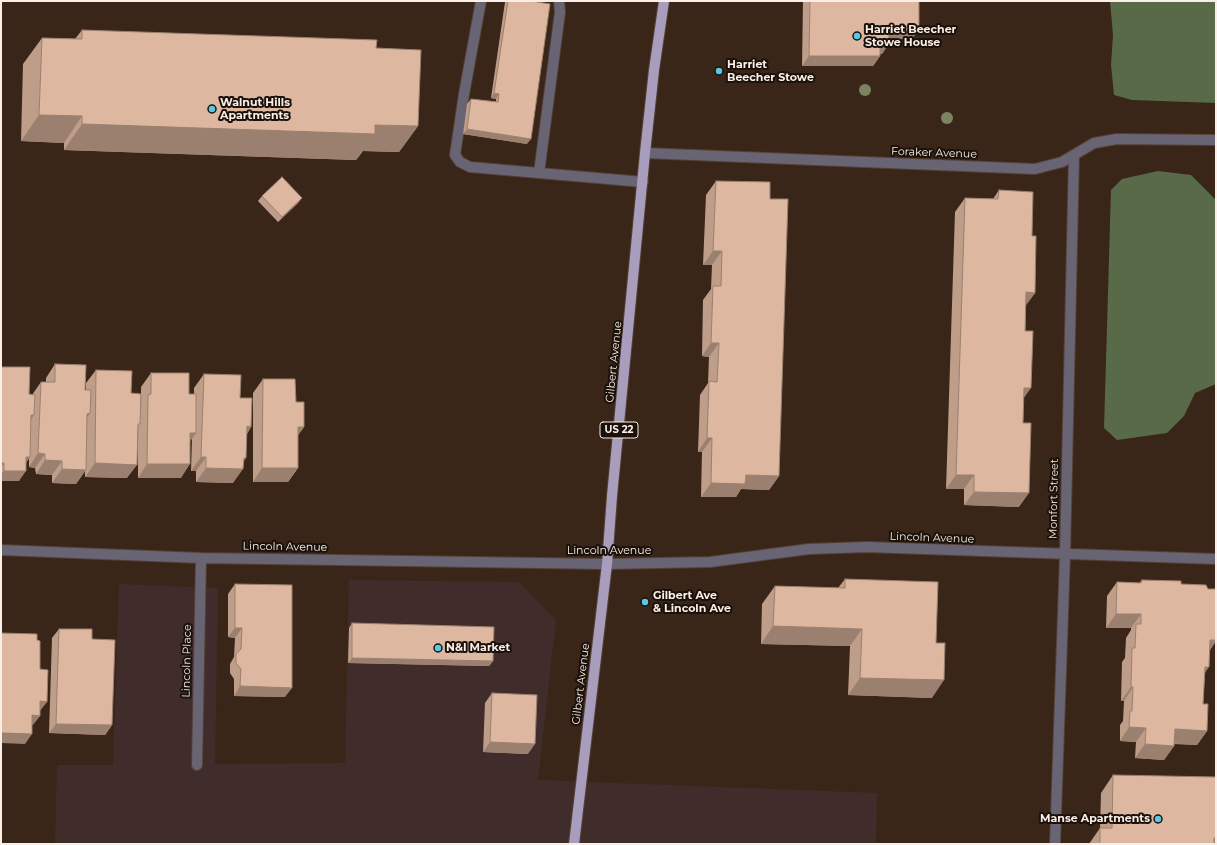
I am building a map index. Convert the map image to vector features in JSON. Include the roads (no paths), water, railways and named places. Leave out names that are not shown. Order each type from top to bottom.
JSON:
[{"type":"main road","name":"Gilbert Avenue","points":[[574,844],[607,564],[645,153],[654,70],[664,1]]},
{"type":"street","points":[[481,1],[464,94],[456,155],[460,162],[470,167],[643,182]]},
{"type":"street","points":[[540,173],[560,12],[559,1]]},
{"type":"street","name":"Foraker Avenue","points":[[645,153],[1035,169],[1062,162],[1094,143],[1117,139],[1216,140]]},
{"type":"street","name":"Monfort Street","points":[[1055,844],[1065,555],[1074,155]]},
{"type":"street","name":"Lincoln Avenue","points":[[1,550],[201,558],[607,564],[710,562],[809,549],[866,547],[1216,559]]},
{"type":"street","name":"Lincoln Place","points":[[197,765],[201,558]]},
{"type":"place","name":"Harriet Beecher Stowe House","points":[[857,36]]},
{"type":"place","name":"Harriet Beecher Stowe","points":[[719,71]]},
{"type":"place","name":"Walnut Hills Apartments","points":[[212,109]]},
{"type":"place","name":"Gilbert Ave & Lincoln Ave","points":[[645,602]]},
{"type":"place","name":"N&I Market","points":[[438,648]]},
{"type":"place","name":"Manse Apartments","points":[[1158,819]]}]
